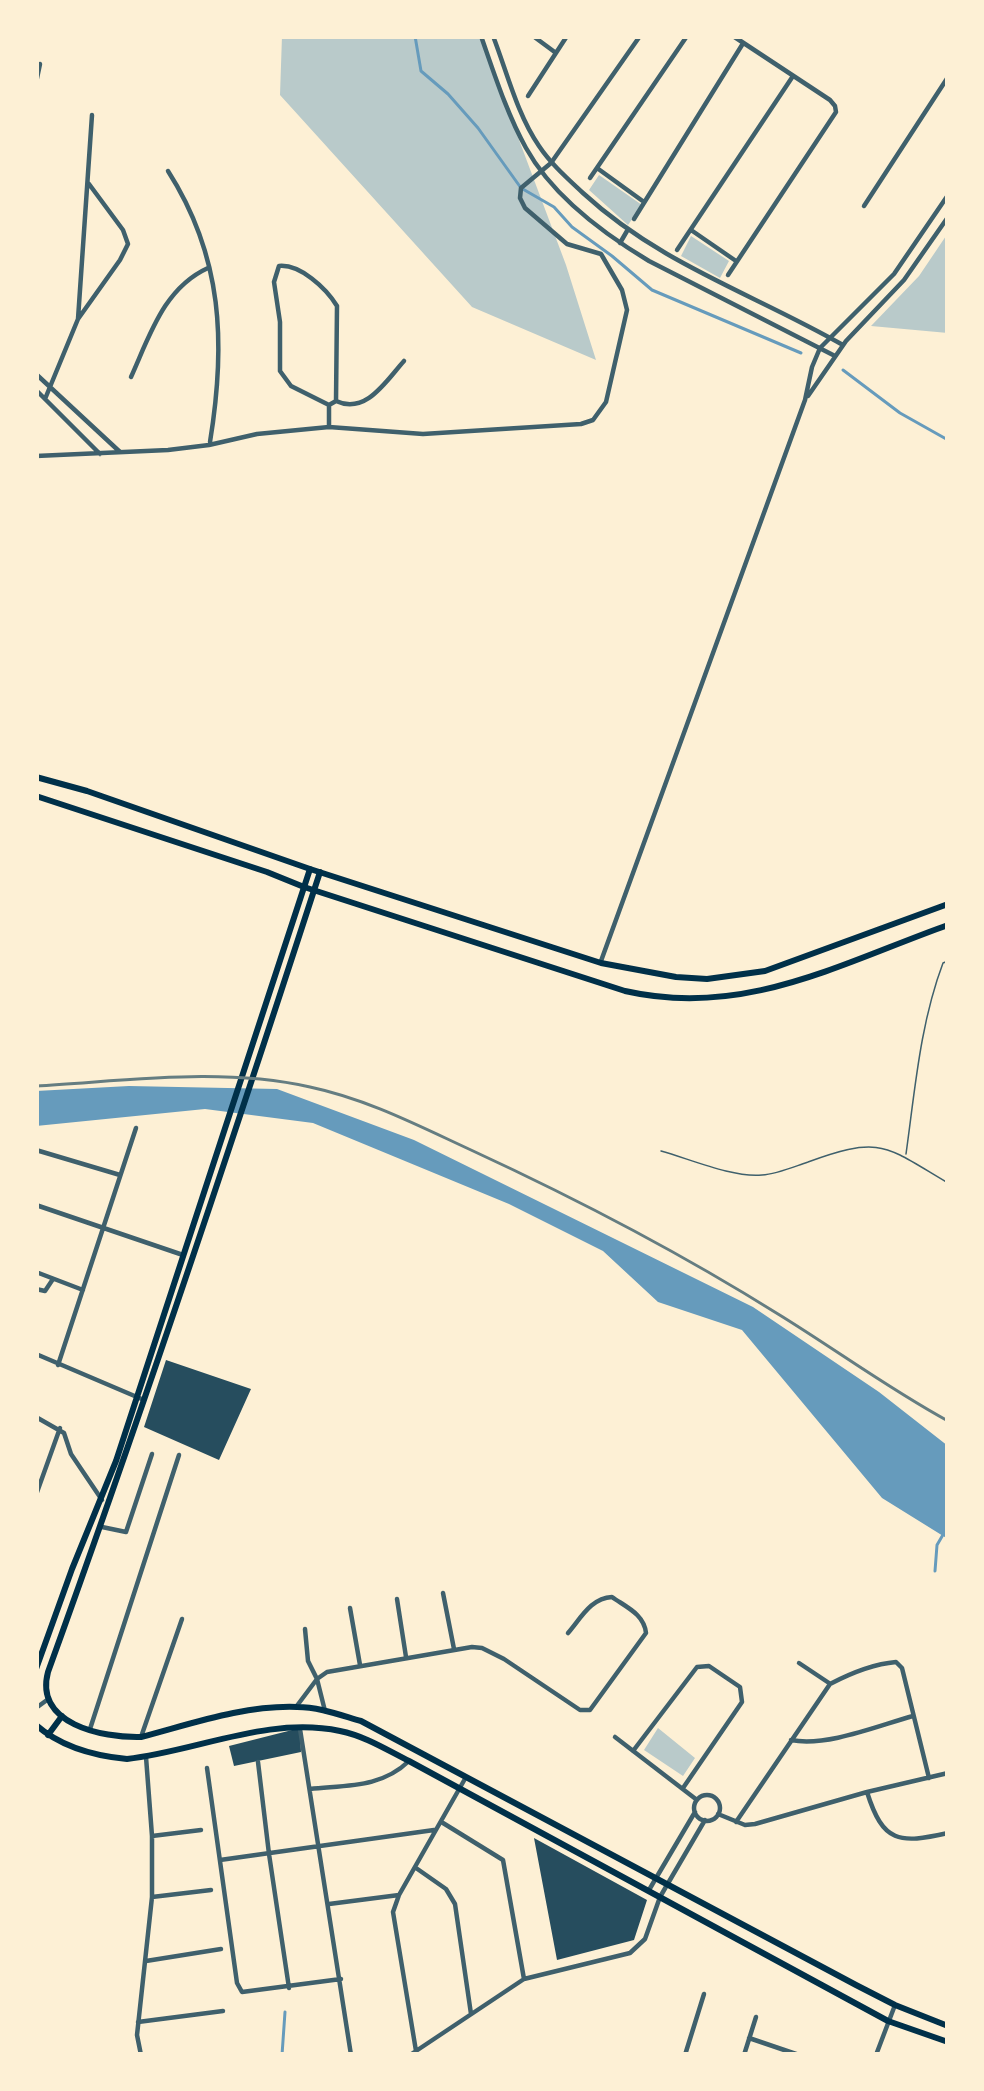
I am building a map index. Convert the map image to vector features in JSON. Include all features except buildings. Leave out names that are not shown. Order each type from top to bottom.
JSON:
[{"type":"main road","points":[[36,777],[601,963],[676,977],[741,976],[816,955],[948,904]]},
{"type":"main road","points":[[36,796],[626,991],[674,999],[765,991],[948,925]]},
{"type":"main road","points":[[310,869],[183,1255],[102,1526],[48,1672],[47,1700],[62,1716],[112,1736],[141,1737],[244,1711],[296,1707],[379,1729],[896,2005],[948,2026]]},
{"type":"main road","points":[[36,1669],[240,1118],[320,872]]},
{"type":"main road","points":[[47,1735],[62,1716]]},
{"type":"main road","points":[[36,1725],[73,1747],[110,1757],[146,1757],[246,1734],[300,1728],[351,1734],[888,2021],[948,2042]]},
{"type":"street","points":[[481,36],[528,152],[571,201],[620,243],[835,356]]},
{"type":"street","points":[[493,36],[536,143],[551,163],[627,231],[843,345]]},
{"type":"street","points":[[533,36],[556,53]]},
{"type":"street","points":[[528,96],[567,36]]},
{"type":"street","points":[[36,456],[209,445],[257,434],[329,427],[423,434],[593,420],[602,411],[626,300],[601,254],[568,244],[525,208],[521,188],[551,163],[640,36]]},
{"type":"street","points":[[590,178],[686,36]]},
{"type":"street","points":[[728,275],[836,106],[733,36]]},
{"type":"street","points":[[634,219],[743,43]]},
{"type":"street","points":[[36,83],[40,64]]},
{"type":"street","points":[[677,250],[793,76]]},
{"type":"street","points":[[864,206],[948,77]]},
{"type":"street","points":[[512,116],[519,106]]},
{"type":"street","points":[[78,319],[92,115]]},
{"type":"street","points":[[597,168],[644,202]]},
{"type":"street","points":[[168,171],[197,223],[210,268],[220,340],[209,445]]},
{"type":"street","points":[[45,399],[78,319],[128,244],[123,230],[86,181]]},
{"type":"street","points":[[601,963],[820,348],[894,274],[948,195]]},
{"type":"street","points":[[805,400],[843,345],[904,280],[948,217]]},
{"type":"street","points":[[690,230],[736,261]]},
{"type":"street","points":[[620,243],[627,231]]},
{"type":"street","points":[[666,269],[672,258]]},
{"type":"street","points":[[328,405],[291,386],[280,371],[274,282],[279,266],[297,267],[335,301],[336,401]]},
{"type":"street","points":[[131,377],[174,292],[188,278],[210,268]]},
{"type":"street","points":[[716,295],[722,284]]},
{"type":"street","points":[[328,405],[362,403],[404,361]]},
{"type":"street","points":[[36,374],[120,452]]},
{"type":"street","points":[[36,390],[101,454]]},
{"type":"street","points":[[328,405],[329,427]]},
{"type":"street","points":[[58,1365],[136,1128]]},
{"type":"street","points":[[36,1150],[120,1175]]},
{"type":"street","points":[[36,1205],[183,1255]]},
{"type":"street","points":[[36,1271],[83,1289]]},
{"type":"street","points":[[36,1289],[48,1289],[53,1278]]},
{"type":"street","points":[[36,1354],[140,1398]]},
{"type":"street","points":[[36,1417],[64,1433],[71,1454],[102,1500]]},
{"type":"street","points":[[36,1495],[59,1428]]},
{"type":"street","points":[[102,1526],[126,1532],[152,1454]]},
{"type":"street","points":[[89,1730],[179,1455]]},
{"type":"street","points":[[443,1593],[454,1649]]},
{"type":"street","points":[[296,1707],[328,1672],[472,1647],[493,1653],[580,1710],[590,1710],[646,1628],[641,1618],[607,1596],[596,1600],[568,1633]]},
{"type":"street","points":[[397,1599],[406,1658]]},
{"type":"street","points":[[350,1608],[361,1665]]},
{"type":"street","points":[[141,1737],[182,1618]]},
{"type":"street","points":[[304,1629],[308,1661],[325,1711]]},
{"type":"street","points":[[736,1822],[830,1684],[852,1672],[896,1662],[902,1668],[929,1778]]},
{"type":"street","points":[[799,1664],[830,1684]]},
{"type":"street","points":[[634,1751],[697,1667],[709,1666],[740,1688],[742,1702],[683,1788]]},
{"type":"street","points":[[36,1708],[47,1700]]},
{"type":"street","points":[[791,1740],[824,1740],[914,1716]]},
{"type":"street","points":[[300,1728],[351,2055]]},
{"type":"street","points":[[615,1736],[697,1800]]},
{"type":"street","points":[[142,2055],[137,2035],[152,1897],[146,1757]]},
{"type":"street","points":[[310,1790],[382,1780],[409,1761]]},
{"type":"street","points":[[258,1762],[290,1988]]},
{"type":"street","points":[[207,1768],[242,1992],[341,1979]]},
{"type":"street","points":[[718,1814],[755,1824],[948,1773]]},
{"type":"street","points":[[467,1776],[393,1912],[413,2053],[524,1979],[629,1953],[645,1940],[668,1883],[705,1820],[718,1814],[714,1797],[697,1800],[695,1812],[649,1890]]},
{"type":"street","points":[[867,1792],[880,1824],[897,1837],[910,1840],[948,1833]]},
{"type":"street","points":[[695,1812],[705,1820]]},
{"type":"street","points":[[441,1822],[503,1860],[524,1979]]},
{"type":"street","points":[[152,1836],[201,1830]]},
{"type":"street","points":[[220,1860],[436,1830]]},
{"type":"street","points":[[416,1868],[446,1888],[455,1904],[471,2014]]},
{"type":"street","points":[[152,1897],[212,1891]]},
{"type":"street","points":[[329,1904],[399,1895]]},
{"type":"street","points":[[146,1960],[221,1949]]},
{"type":"street","points":[[686,2055],[704,1994]]},
{"type":"street","points":[[876,2055],[896,2005]]},
{"type":"street","points":[[138,2022],[223,2011]]},
{"type":"street","points":[[744,2055],[756,2017]]},
{"type":"street","points":[[749,2038],[799,2055]]},
{"type":"lane","points":[[906,1156],[920,1046],[943,963],[948,961]]},
{"type":"lane","points":[[661,1151],[761,1176],[859,1147],[889,1149],[948,1183]]},
{"type":"shaded area","points":[[282,36],[480,36],[566,265],[596,360],[472,307],[280,95]]},
{"type":"shaded area","points":[[599,175],[642,205],[628,225],[589,190]]},
{"type":"shaded area","points":[[948,233],[948,333],[871,326],[919,276]]},
{"type":"shaded area","points":[[691,236],[729,261],[720,278],[681,256]]},
{"type":"shaded area","points":[[658,1728],[695,1758],[683,1776],[644,1750]]},
{"type":"water","points":[[129,1086],[277,1089],[414,1140],[753,1307],[879,1392],[948,1446],[948,1539],[882,1498],[742,1330],[658,1302],[603,1251],[509,1204],[313,1123],[205,1109],[36,1126],[36,1091]]},
{"type":"waterway","points":[[415,36],[421,71],[478,128],[521,188],[554,207],[572,227],[652,290],[801,353]]},
{"type":"waterway","points":[[843,370],[900,413],[948,440]]},
{"type":"waterway","points":[[935,1571],[937,1545],[944,1533]]},
{"type":"waterway","points":[[282,2055],[285,2012]]},
{"type":"railway","points":[[36,1086],[173,1077],[242,1078],[310,1087],[372,1106],[511,1169],[665,1248],[948,1421]]}]
